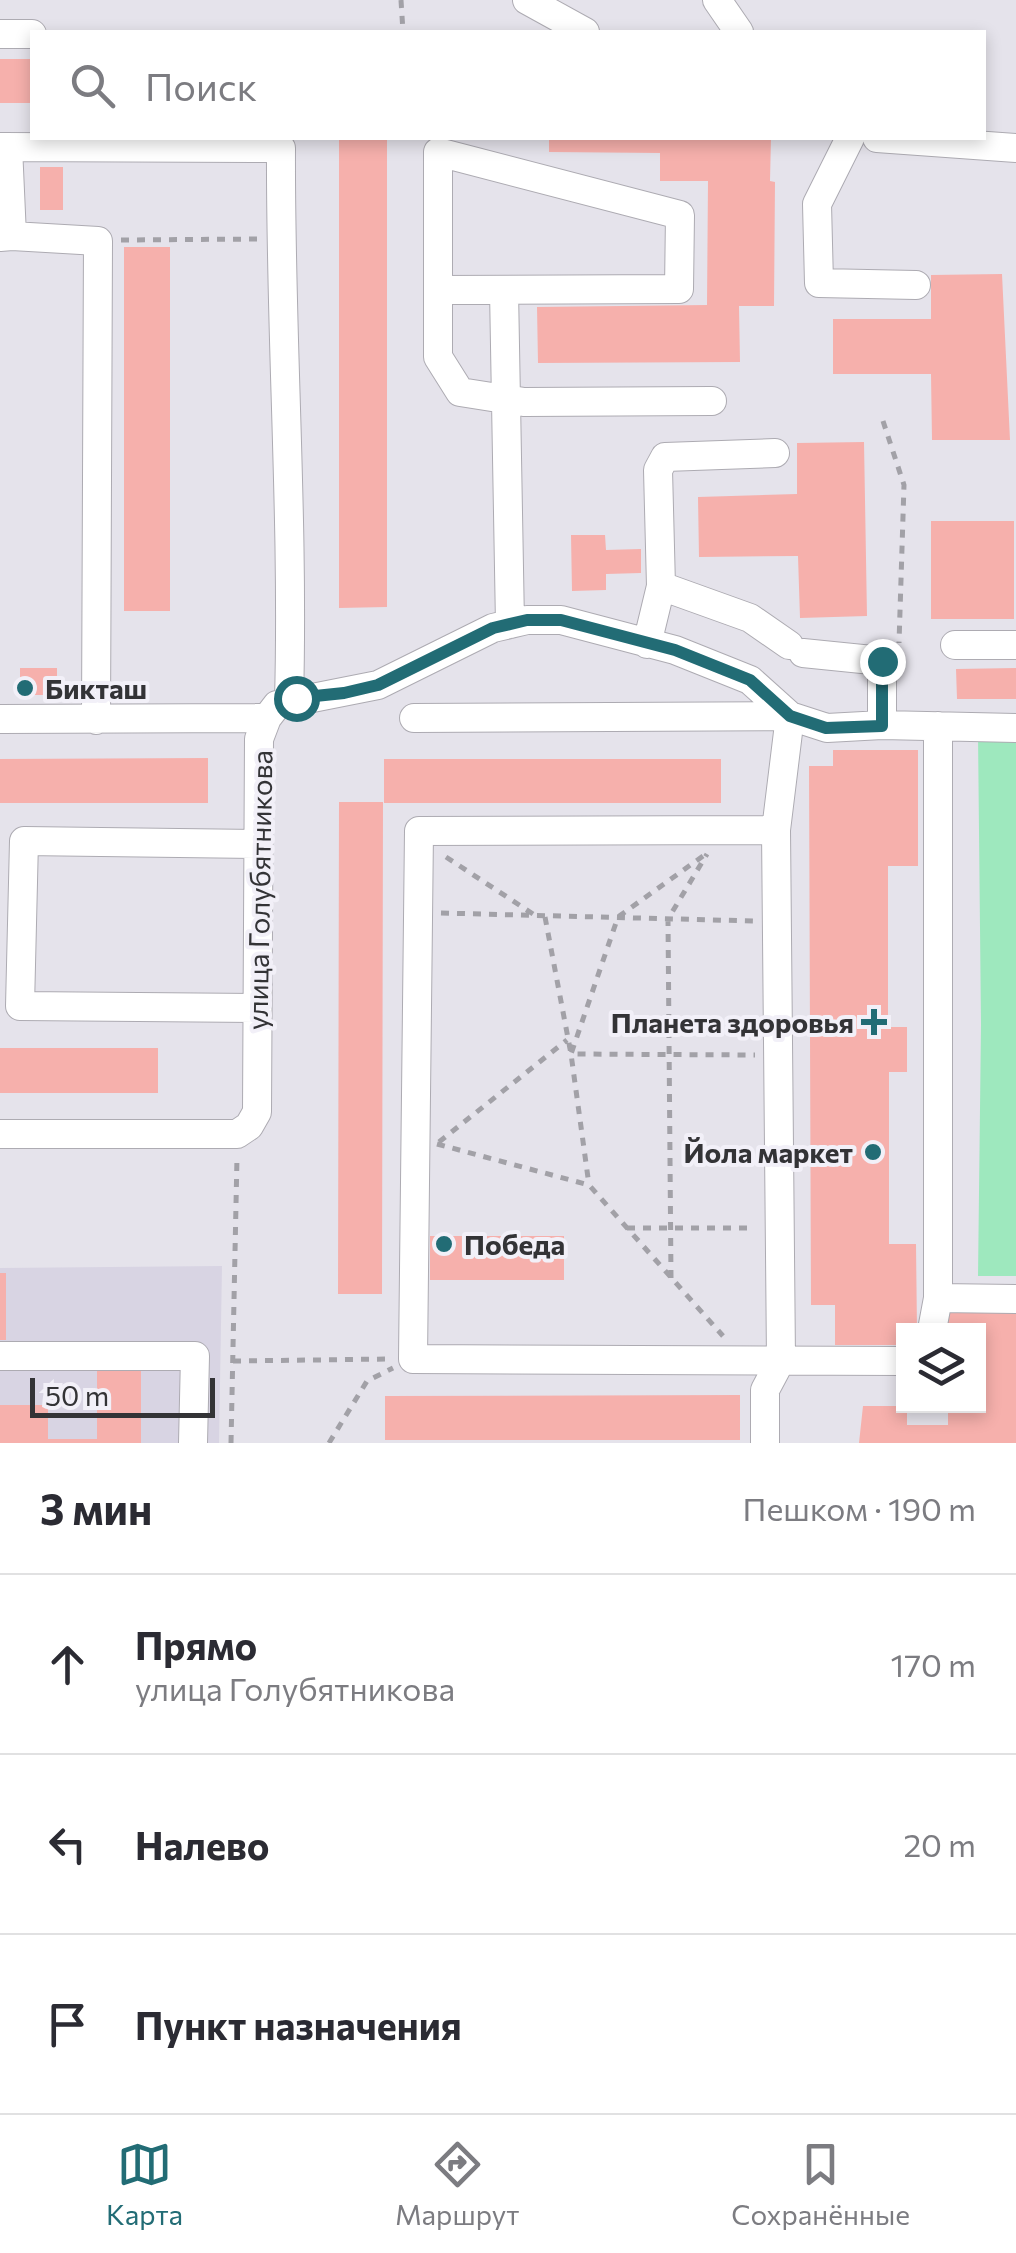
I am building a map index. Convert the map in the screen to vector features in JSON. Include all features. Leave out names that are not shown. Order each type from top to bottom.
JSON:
[{"type":"street","points":[[527,0],[581,30]]},
{"type":"street","points":[[717,0],[738,30]]},
{"type":"street","points":[[0,34],[30,34]]},
{"type":"street","points":[[849,140],[817,204],[819,283],[916,285]]},
{"type":"street","points":[[905,140],[1016,148]]},
{"type":"street","points":[[4,146],[6,236],[98,240],[96,720]]},
{"type":"street","name":"улица Голубятникова","points":[[4,146],[281,148],[291,628],[278,710],[259,740],[257,1112],[250,1126],[237,1134]]},
{"type":"street","points":[[438,290],[679,288],[680,215],[438,152],[438,290],[438,358],[460,392],[524,402],[712,400]]},
{"type":"street","points":[[504,290],[510,624]]},
{"type":"street","points":[[646,644],[660,586],[658,470],[665,457],[775,453]]},
{"type":"street","points":[[660,586],[750,618],[796,649],[882,661],[882,726]]},
{"type":"street","points":[[0,719],[96,720],[278,710],[378,685],[493,628],[527,620],[561,620],[675,650],[750,680],[790,716]]},
{"type":"street","points":[[955,644],[1016,645]]},
{"type":"street","points":[[765,1443],[765,1390],[781,1360],[776,830],[790,716]]},
{"type":"street","points":[[414,718],[790,716],[826,728],[1016,728]]},
{"type":"street","points":[[933,1323],[938,1298],[938,726]]},
{"type":"street","points":[[776,830],[714,842],[419,831],[426,1141],[413,1359],[896,1361]]},
{"type":"street","points":[[256,1008],[20,1006],[12,840],[258,844]]},
{"type":"street","points":[[0,1134],[237,1134]]},
{"type":"street","points":[[938,1298],[1016,1299]]},
{"type":"street","points":[[0,1356],[195,1356],[193,1443]]},
{"type":"path","points":[[401,0],[403,30]]},
{"type":"path","points":[[98,240],[280,239]]},
{"type":"path","points":[[882,661],[901,641],[904,486],[883,421]]},
{"type":"path","points":[[419,839],[535,915]]},
{"type":"path","points":[[571,1054],[618,918],[714,842]]},
{"type":"path","points":[[671,1278],[668,919],[714,842]]},
{"type":"path","points":[[418,912],[776,922]]},
{"type":"path","points":[[545,915],[571,1054],[589,1185]]},
{"type":"path","points":[[426,1141],[568,1040]]},
{"type":"path","points":[[571,1054],[778,1055]]},
{"type":"path","points":[[231,1443],[237,1134]]},
{"type":"path","points":[[426,1141],[589,1185],[744,1360]]},
{"type":"path","points":[[627,1228],[780,1228]]},
{"type":"path","points":[[233,1361],[413,1359]]},
{"type":"path","points":[[329,1443],[366,1380],[413,1359]]},
{"type":"shaded area","points":[[222,1266],[219,1443],[0,1443],[0,1268]]},
{"type":"green space","points":[[978,734],[1016,736],[1016,1276],[978,1276]]},
{"type":"building","points":[[0,59],[30,59],[30,103],[0,103]]},
{"type":"building","points":[[339,140],[387,140],[387,607],[339,608]]},
{"type":"building","points":[[549,140],[771,140],[770,181],[775,182],[774,306],[739,306],[740,362],[538,363],[537,307],[707,305],[708,181],[660,181],[660,153],[549,152]]},
{"type":"building","points":[[40,167],[63,167],[63,210],[40,210]]},
{"type":"building","points":[[124,247],[170,247],[170,611],[124,611]]},
{"type":"building","points":[[1002,274],[1010,440],[932,440],[931,374],[833,374],[833,319],[931,319],[931,275]]},
{"type":"building","points":[[864,442],[867,616],[800,618],[798,556],[699,557],[698,497],[797,494],[797,443]]},
{"type":"building","points":[[931,521],[1014,521],[1014,619],[931,619]]},
{"type":"building","points":[[571,535],[605,535],[606,550],[641,549],[641,573],[606,574],[606,590],[572,591]]},
{"type":"building","points":[[20,668],[57,668],[57,695],[20,695]]},
{"type":"building","points":[[1016,668],[1016,699],[957,699],[956,669]]},
{"type":"building","points":[[833,750],[918,750],[918,866],[888,866],[888,1027],[907,1027],[907,1072],[889,1072],[889,1244],[916,1244],[917,1323],[896,1323],[896,1345],[835,1345],[835,1305],[811,1305],[809,766],[833,766]]},
{"type":"building","points":[[208,758],[208,803],[0,803],[0,759]]},
{"type":"building","points":[[384,759],[721,759],[721,803],[384,803]]},
{"type":"building","points":[[339,802],[383,802],[382,1294],[338,1294]]},
{"type":"building","points":[[0,1048],[158,1048],[158,1093],[0,1093]]},
{"type":"building","points":[[430,1236],[564,1236],[564,1280],[430,1280]]},
{"type":"building","points":[[0,1273],[6,1273],[6,1340],[0,1340]]},
{"type":"building","points":[[940,1311],[1016,1311],[1016,1443],[859,1443],[863,1406],[896,1406],[896,1413],[907,1413],[907,1425],[948,1425],[948,1413],[986,1413],[986,1323],[940,1323]]},
{"type":"building","points":[[97,1365],[141,1365],[141,1443],[0,1443],[0,1405],[48,1405],[48,1439],[97,1439]]},
{"type":"building","points":[[740,1395],[740,1440],[385,1440],[385,1396]]},
{"type":"place","name":"Бикташ","points":[[25,688]]},
{"type":"place","name":"Планета здоровья","points":[[874,1022]]},
{"type":"place","name":"Йола маркет","points":[[873,1152]]},
{"type":"place","name":"Победа","points":[[444,1244]]},
{"type":"route","points":[[296,698],[378,685],[493,628],[527,620],[561,620],[675,650],[750,680],[790,716],[826,728],[882,726],[882,661]]}]
